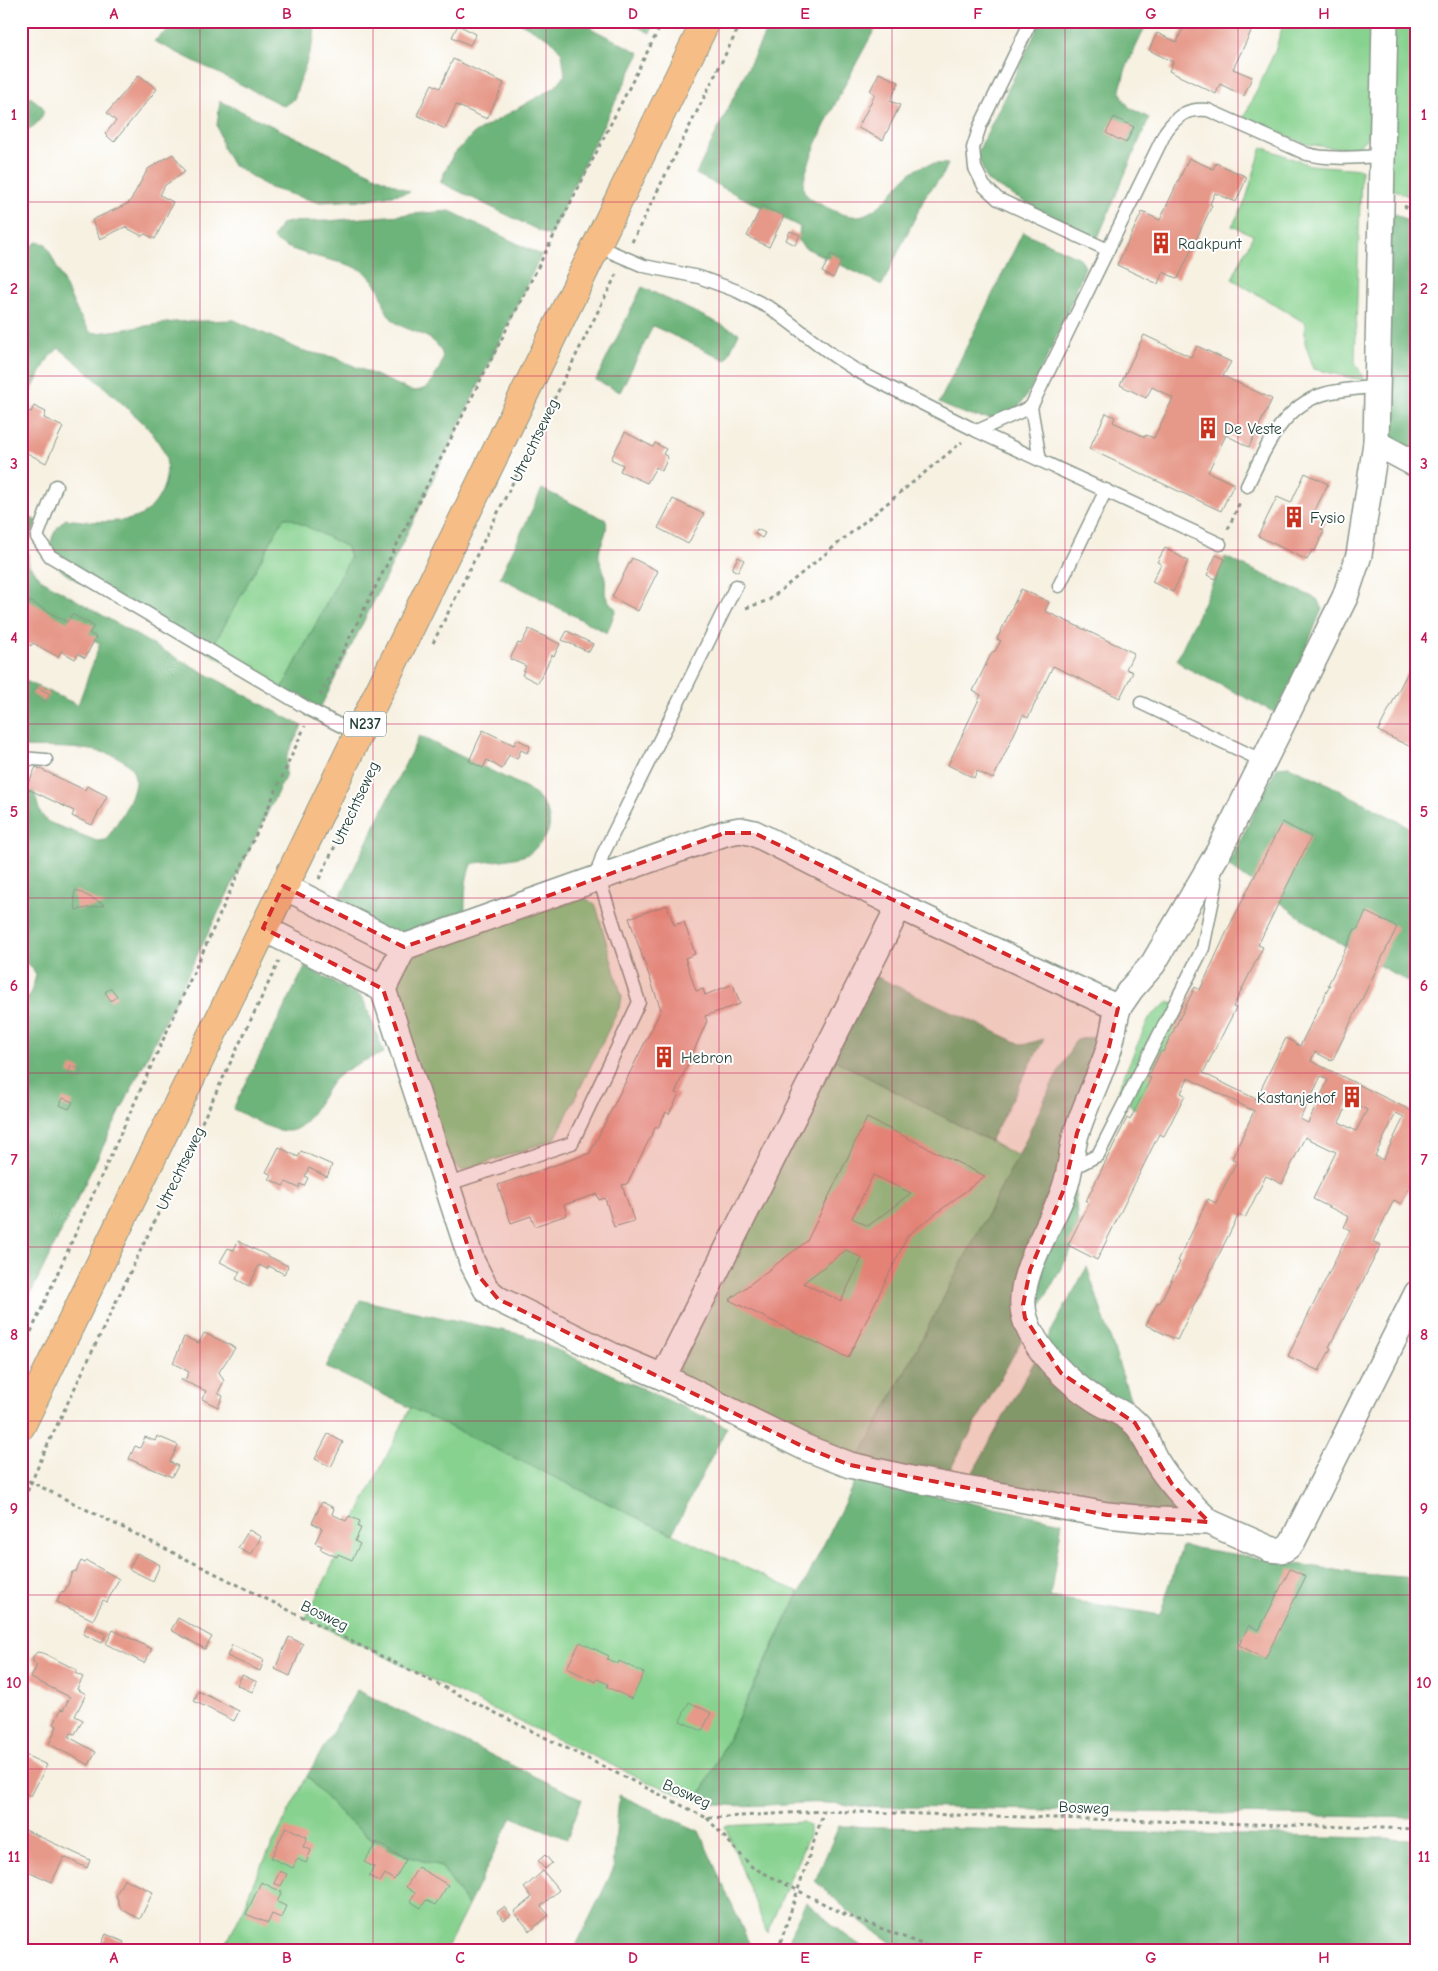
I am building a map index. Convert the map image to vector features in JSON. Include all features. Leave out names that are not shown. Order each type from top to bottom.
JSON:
[{"type":"main road","name":"Utrechtseweg","points":[[21,1426],[262,928],[359,735],[706,21]]},
{"type":"street","points":[[1209,1522],[1172,1484],[1154,1458],[1146,1439],[1135,1423],[1121,1413],[1096,1400],[1061,1373],[1042,1350],[1025,1318],[1022,1305],[1030,1270],[1064,1190],[1077,1133],[1110,1047],[1118,1008],[1131,989],[1153,964],[1212,863],[1265,762],[1345,597],[1359,555],[1376,444],[1385,21]]},
{"type":"street","points":[[1376,444],[1417,465]]},
{"type":"street","points":[[1118,1008],[899,906],[754,833],[740,830],[725,832],[599,879],[404,947],[383,989],[472,1262],[486,1289],[498,1299],[614,1356],[663,1377],[804,1447],[850,1465],[911,1479],[1107,1515],[1157,1520],[1209,1522],[1278,1551],[1289,1547],[1417,1294]]},
{"type":"street","points":[[283,886],[404,947]]},
{"type":"street","points":[[663,1377],[899,906]]},
{"type":"street","points":[[262,928],[383,989]]},
{"type":"lane","points":[[1031,21],[980,126],[973,148],[975,168],[984,186],[998,199],[1108,250]]},
{"type":"lane","points":[[1040,460],[1031,407],[1166,132],[1174,121],[1184,113],[1195,109],[1208,110],[1307,154],[1328,158],[1381,156]]},
{"type":"lane","points":[[597,246],[644,266],[699,277],[737,291],[772,309],[834,356],[858,371],[977,431],[1220,544]]},
{"type":"lane","points":[[1247,486],[1268,442],[1283,422],[1304,404],[1323,394],[1378,386]]},
{"type":"lane","points":[[977,431],[1031,407]]},
{"type":"lane","points":[[56,486],[37,537],[50,556],[312,711],[359,735]]},
{"type":"lane","points":[[1059,586],[1106,490]]},
{"type":"lane","points":[[446,1185],[572,1143],[639,1002],[599,879],[599,866],[603,854],[736,586]]},
{"type":"lane","points":[[1141,703],[1265,762]]},
{"type":"lane","points":[[21,758],[46,760]]},
{"type":"lane","points":[[1069,1170],[1098,1155],[1203,948],[1216,884],[1212,863]]},
{"type":"path","points":[[21,1354],[312,711],[663,21]]},
{"type":"path","name":"Utrechtseweg","points":[[431,648],[742,21]]},
{"type":"path","points":[[722,616],[769,600],[977,431]]},
{"type":"path","points":[[1220,544],[1247,486]]},
{"type":"path","name":"Utrechtseweg","points":[[309,900],[354,805]]},
{"type":"path","name":"Utrechtseweg","points":[[21,1506],[46,1446],[289,941]]},
{"type":"path","name":"Bosweg","points":[[21,1476],[707,1818],[824,1811],[1417,1829]]},
{"type":"path","points":[[778,1950],[824,1811]]},
{"type":"path","points":[[707,1818],[752,1867],[844,1914],[937,1950]]},
{"type":"highlighted area","points":[[725,833],[754,833],[1118,1008],[1109,1047],[1077,1133],[1064,1189],[1030,1270],[1023,1305],[1025,1318],[1061,1373],[1135,1423],[1172,1484],[1209,1522],[1107,1515],[850,1465],[804,1447],[498,1299],[477,1274],[383,989],[263,928],[283,886],[404,947]]},
{"type":"green space","points":[[179,21],[315,21],[314,39],[294,99],[284,106],[154,41]]},
{"type":"green space","points":[[517,21],[585,21],[592,29],[640,53],[588,155],[550,236],[440,182],[453,155],[473,134],[555,87],[565,75],[562,53],[550,39]]},
{"type":"green space","points":[[626,21],[656,21],[650,33]]},
{"type":"green space","points":[[771,21],[879,21],[833,108],[810,159],[804,178],[804,191],[814,201],[843,214],[863,215],[879,206],[888,198],[910,173],[932,164],[948,164],[943,175],[926,195],[882,285],[804,247],[798,241],[800,227],[696,174]]},
{"type":"green space","points":[[1041,21],[1148,21],[1126,68],[1120,90],[1130,108],[1149,118],[1096,242],[987,181],[977,154]]},
{"type":"green space","points":[[1284,21],[1376,21],[1371,129],[1365,140],[1357,147],[1334,148],[1306,144],[1244,117],[1275,51]]},
{"type":"green space","points":[[1391,21],[1417,21],[1417,200],[1388,187]]},
{"type":"green space","points":[[21,90],[42,106],[44,111],[36,125],[21,132]]},
{"type":"green space","points":[[220,101],[410,192],[363,200],[317,202],[270,188],[232,164],[223,148],[217,125]]},
{"type":"green space","points":[[1262,147],[1310,165],[1361,169],[1355,362],[1365,381],[1314,369],[1305,343],[1305,323],[1232,279],[1253,235],[1232,226],[1245,202]]},
{"type":"green space","points":[[450,211],[541,255],[389,571],[317,714],[280,693],[350,558],[347,547],[290,518],[284,518],[209,653],[74,579],[60,569],[52,557],[51,543],[60,524],[66,519],[112,522],[138,517],[153,506],[163,489],[166,480],[166,461],[164,452],[146,426],[59,348],[49,357],[21,410],[21,253],[37,242],[46,244],[78,313],[90,332],[98,333],[174,322],[234,320],[303,351],[333,357],[412,391],[417,391],[425,388],[430,383],[441,365],[443,359],[437,344],[425,336],[403,327],[391,318],[377,287],[371,278],[362,271],[352,266],[297,251],[278,243],[273,238],[281,224],[290,222],[327,221]]},
{"type":"green space","points":[[1389,211],[1417,225],[1417,453],[1388,436]]},
{"type":"green space","points":[[1023,232],[1080,258],[1085,267],[1051,350],[1027,395],[1015,410],[1005,418],[979,417],[959,412],[939,403]]},
{"type":"green space","points":[[642,287],[739,333],[726,360],[653,326],[620,392],[596,380]]},
{"type":"green space","points":[[542,489],[606,520],[607,525],[599,556],[605,579],[607,599],[616,609],[607,633],[500,577]]},
{"type":"green space","points":[[21,513],[37,521],[27,545],[29,565],[42,580],[155,646],[302,726],[287,755],[285,777],[21,1313],[21,1012],[33,987],[36,974],[31,967],[21,960],[21,772],[24,773],[31,784],[40,811],[48,822],[97,841],[106,840],[120,819],[133,793],[135,778],[130,766],[119,758],[104,752],[86,749],[21,747],[21,679],[78,705],[100,643],[21,606]]},
{"type":"green space","points":[[290,517],[347,547],[350,558],[280,693],[209,653],[284,518]]},
{"type":"green space","points":[[1225,557],[1317,599],[1322,609],[1276,713],[1183,666],[1177,659]]},
{"type":"green space","points":[[419,736],[527,788],[541,801],[549,823],[544,839],[529,853],[510,859],[474,863],[468,873],[465,914],[399,937],[335,907]]},
{"type":"green space","points":[[1289,766],[1326,783],[1417,831],[1417,987],[1321,932],[1228,865],[1277,767]]},
{"type":"green space","points":[[585,898],[596,906],[622,998],[620,1006],[555,1139],[462,1171],[445,1157],[391,994],[410,958],[443,944]]},
{"type":"green space","points":[[305,967],[363,998],[384,1053],[359,1063],[336,1078],[330,1084],[308,1119],[294,1130],[286,1131],[266,1125],[233,1109]]},
{"type":"green space","points":[[875,976],[1023,1045],[1044,1039],[990,1141],[833,1059]]},
{"type":"green space","points":[[1168,1002],[1185,1008],[1143,1111],[1133,1108],[1118,1089],[1149,1018]]},
{"type":"green space","points":[[1116,1027],[1073,1173],[1079,1236],[946,1477],[859,1459],[1018,1156],[1051,1086],[1076,1040],[1092,1037]]},
{"type":"green space","points":[[833,1059],[1018,1156],[859,1459],[676,1375]]},
{"type":"green space","points":[[1087,1267],[1158,1484],[1176,1520],[968,1481]]},
{"type":"green space","points":[[360,1300],[524,1335],[727,1427],[672,1534],[326,1367]]},
{"type":"green space","points":[[411,1407],[648,1523],[799,1592],[698,1800],[648,1782],[461,1694],[306,1618]]},
{"type":"green space","points":[[856,1479],[1062,1522],[1050,1597],[1160,1615],[1182,1546],[1361,1574],[1417,1578],[1417,1818],[855,1806],[828,1803],[746,1806],[698,1800]]},
{"type":"green space","points":[[357,1690],[582,1799],[567,1839],[512,1817],[468,1906],[441,1866],[400,1853],[380,1844],[362,1832],[340,1813],[307,1776]]},
{"type":"green space","points":[[307,1776],[347,1820],[362,1832],[380,1844],[400,1853],[441,1866],[468,1906],[446,1950],[223,1950],[241,1914],[254,1881]]},
{"type":"green space","points":[[619,1795],[699,1831],[752,1950],[574,1950],[613,1870]]},
{"type":"green space","points":[[803,1822],[809,1826],[809,1835],[767,1933],[725,1826]]},
{"type":"green space","points":[[839,1826],[1417,1839],[1417,1950],[901,1950],[853,1915],[815,1881]]},
{"type":"green space","points":[[806,1902],[841,1932],[867,1950],[786,1950],[794,1926]]},
{"type":"building","points":[[1186,21],[1256,21],[1233,69],[1252,77],[1244,96],[1220,84],[1216,94],[1169,71],[1173,62],[1149,50],[1157,33],[1177,42]]},
{"type":"building","points":[[458,25],[476,34],[470,45],[452,37]]},
{"type":"building","points":[[453,59],[504,83],[487,119],[456,105],[445,129],[417,115],[432,84],[440,88]]},
{"type":"building","points":[[879,73],[899,82],[890,101],[900,105],[883,140],[858,128],[875,94],[870,91]]},
{"type":"building","points":[[139,75],[157,89],[114,142],[105,134],[116,121],[107,113]]},
{"type":"building","points":[[1114,117],[1134,127],[1126,143],[1106,133]]},
{"type":"building","points":[[173,154],[185,172],[165,185],[160,195],[173,202],[155,239],[145,234],[142,236],[125,227],[100,239],[92,220],[129,203],[148,169]]},
{"type":"building","name":"Raakpunt","points":[[1189,158],[1213,169],[1216,163],[1247,177],[1236,202],[1215,193],[1210,204],[1212,205],[1178,279],[1163,272],[1158,284],[1117,265],[1142,212],[1160,220]]},
{"type":"building","points":[[762,206],[784,216],[769,247],[747,236]]},
{"type":"building","points":[[790,231],[800,235],[795,245],[786,240]]},
{"type":"building","points":[[831,254],[842,260],[833,278],[822,272]]},
{"type":"building","name":"De Veste","points":[[1144,335],[1191,357],[1197,346],[1231,362],[1223,376],[1272,399],[1249,447],[1226,435],[1208,472],[1234,484],[1221,511],[1089,449],[1106,413],[1115,417],[1113,422],[1145,437],[1146,435],[1154,438],[1173,398],[1152,387],[1146,398],[1120,385]]},
{"type":"building","points":[[34,406],[46,412],[44,418],[63,427],[46,463],[27,453],[21,465],[21,426],[28,411],[31,412]]},
{"type":"building","points":[[625,432],[653,447],[655,443],[666,449],[663,454],[668,457],[662,471],[656,467],[647,483],[620,471],[623,465],[611,459]]},
{"type":"building","name":"Fysio","points":[[1305,473],[1328,484],[1313,514],[1326,520],[1321,530],[1324,531],[1315,551],[1312,550],[1307,560],[1258,536],[1277,497],[1291,503]]},
{"type":"building","points":[[673,499],[704,514],[688,544],[658,528]]},
{"type":"building","points":[[757,529],[765,533],[762,538],[755,534]]},
{"type":"building","points":[[1165,548],[1188,561],[1173,592],[1152,582],[1161,564],[1157,562]]},
{"type":"building","points":[[1216,555],[1225,559],[1216,579],[1207,575]]},
{"type":"building","points":[[738,557],[744,560],[738,572],[732,569]]},
{"type":"building","points":[[632,558],[658,571],[638,611],[612,597]]},
{"type":"building","points":[[1021,589],[1049,602],[1045,611],[1134,653],[1126,669],[1133,672],[1120,698],[1053,666],[1028,718],[1023,715],[993,779],[977,771],[974,778],[948,765],[981,695],[973,691],[992,652],[995,651],[1001,641],[997,639]]},
{"type":"building","points":[[30,601],[67,622],[72,614],[94,626],[89,633],[96,637],[85,658],[78,654],[75,659],[61,651],[58,657],[33,643],[31,646],[21,640],[28,627],[21,623],[21,616]]},
{"type":"building","points":[[529,629],[560,644],[554,656],[552,655],[538,683],[522,675],[526,666],[510,659],[518,643],[521,644]]},
{"type":"building","points":[[567,631],[593,644],[589,652],[562,640]]},
{"type":"building","points":[[1417,654],[1417,750],[1378,731]]},
{"type":"building","points":[[37,687],[50,694],[45,702],[32,694]]},
{"type":"building","points":[[483,730],[514,745],[517,739],[530,746],[527,753],[521,750],[517,759],[509,755],[502,769],[487,760],[483,768],[469,761]]},
{"type":"building","points":[[36,767],[85,790],[87,786],[107,796],[92,825],[72,816],[74,811],[26,788]]},
{"type":"building","name":"Kastanjehof","points":[[1282,822],[1311,837],[1258,945],[1263,947],[1233,1007],[1236,1008],[1203,1073],[1256,1099],[1286,1038],[1300,1046],[1355,929],[1357,930],[1366,912],[1397,927],[1332,1061],[1315,1052],[1311,1061],[1414,1112],[1417,1105],[1417,1177],[1415,1176],[1401,1204],[1394,1200],[1373,1242],[1381,1245],[1329,1347],[1331,1348],[1319,1371],[1288,1356],[1350,1230],[1344,1227],[1349,1217],[1313,1199],[1336,1152],[1305,1137],[1282,1184],[1266,1176],[1245,1218],[1239,1214],[1177,1340],[1146,1325],[1158,1302],[1160,1303],[1208,1199],[1216,1203],[1237,1161],[1232,1159],[1254,1111],[1188,1078],[1181,1093],[1185,1095],[1164,1136],[1159,1134],[1097,1260],[1068,1245],[1089,1203],[1086,1201],[1127,1118],[1130,1120],[1151,1078],[1148,1077],[1161,1051],[1163,1052],[1195,987],[1200,990],[1228,929]],"holes":[[[1321,1076],[1328,1080],[1308,1123],[1300,1119]],[[1350,1101],[1367,1110],[1356,1131],[1339,1122]],[[1396,1113],[1404,1117],[1383,1160],[1375,1156]]]},
{"type":"building","points":[[76,890],[105,905],[76,910],[74,894]]},
{"type":"building","name":"Hebron","points":[[667,905],[674,925],[684,922],[695,954],[685,958],[696,991],[703,989],[705,995],[733,984],[740,1004],[705,1016],[707,1021],[675,1093],[679,1094],[669,1114],[666,1112],[658,1128],[656,1126],[627,1184],[622,1185],[634,1221],[614,1227],[605,1198],[599,1200],[597,1194],[564,1205],[567,1215],[535,1226],[531,1216],[511,1223],[498,1185],[590,1153],[661,1010],[629,918]]},
{"type":"building","points":[[111,988],[117,996],[111,1001],[105,992]]},
{"type":"building","points":[[71,1066],[81,1069],[79,1077],[68,1074]]},
{"type":"building","points":[[63,1098],[73,1102],[69,1109],[60,1105]]},
{"type":"building","points":[[867,1118],[985,1176],[908,1235],[848,1358],[729,1300],[807,1241]],"holes":[[[873,1175],[911,1193],[868,1226],[852,1218]],[[846,1250],[862,1258],[841,1301],[803,1283]]]},
{"type":"building","points":[[279,1147],[298,1157],[301,1151],[332,1165],[327,1177],[309,1168],[305,1176],[308,1178],[304,1186],[300,1184],[299,1188],[286,1182],[283,1186],[269,1179],[272,1175],[266,1172]]},
{"type":"building","points":[[238,1241],[288,1266],[284,1274],[269,1266],[267,1269],[259,1265],[249,1286],[236,1279],[240,1272],[220,1262],[228,1248],[234,1250]]},
{"type":"building","points":[[204,1333],[235,1348],[219,1372],[224,1381],[218,1393],[223,1396],[218,1407],[202,1399],[206,1391],[181,1380],[182,1378],[185,1380],[189,1372],[173,1363],[184,1337],[199,1343]]},
{"type":"building","points":[[328,1434],[343,1442],[331,1467],[315,1459]]},
{"type":"building","points":[[157,1436],[178,1445],[170,1462],[178,1466],[172,1477],[129,1459],[135,1446],[140,1448],[145,1437],[155,1441]]},
{"type":"building","points":[[322,1502],[334,1508],[332,1514],[346,1521],[349,1516],[360,1521],[358,1527],[361,1528],[355,1541],[360,1544],[352,1560],[338,1554],[337,1557],[320,1549],[322,1546],[315,1543],[322,1528],[312,1523]]},
{"type":"building","points":[[249,1530],[261,1537],[251,1555],[238,1548]]},
{"type":"building","points":[[137,1553],[160,1565],[153,1581],[129,1569]]},
{"type":"building","points":[[81,1561],[85,1563],[87,1561],[119,1579],[107,1602],[103,1600],[93,1620],[57,1602],[62,1591],[64,1593],[72,1572],[76,1571]]},
{"type":"building","points":[[1290,1569],[1306,1576],[1265,1659],[1239,1645],[1249,1625],[1259,1630]]},
{"type":"building","points":[[178,1618],[212,1637],[205,1649],[171,1630]]},
{"type":"building","points":[[87,1625],[106,1634],[102,1643],[83,1634]]},
{"type":"building","points":[[113,1630],[152,1649],[144,1663],[106,1644]]},
{"type":"building","points":[[289,1637],[303,1644],[290,1676],[275,1669]]},
{"type":"building","points":[[580,1642],[609,1656],[607,1659],[618,1664],[619,1661],[644,1673],[632,1699],[607,1687],[608,1684],[597,1679],[596,1682],[567,1668]]},
{"type":"building","points":[[232,1645],[264,1660],[260,1671],[227,1656]]},
{"type":"building","points":[[37,1652],[43,1653],[77,1670],[75,1673],[83,1677],[77,1689],[86,1694],[75,1716],[83,1720],[75,1734],[71,1733],[69,1737],[96,1752],[89,1765],[49,1744],[57,1726],[54,1724],[61,1709],[63,1710],[70,1697],[31,1678],[37,1665],[32,1658]]},
{"type":"building","points":[[242,1675],[257,1682],[252,1692],[237,1685]]},
{"type":"building","points":[[198,1691],[239,1711],[234,1721],[194,1701]]},
{"type":"building","points":[[689,1702],[711,1713],[702,1731],[680,1721]]},
{"type":"building","points":[[21,1753],[47,1765],[31,1796],[21,1791]]},
{"type":"building","points":[[286,1827],[307,1837],[303,1847],[311,1850],[306,1863],[297,1859],[293,1868],[271,1858]]},
{"type":"building","points":[[21,1828],[90,1860],[87,1868],[64,1857],[52,1882],[21,1868]]},
{"type":"building","points":[[377,1842],[406,1860],[394,1880],[385,1874],[380,1882],[369,1876],[374,1867],[364,1862]]},
{"type":"building","points":[[545,1855],[552,1863],[545,1869],[538,1861]]},
{"type":"building","points":[[418,1867],[448,1885],[435,1905],[426,1900],[421,1908],[410,1901],[415,1893],[406,1887]]},
{"type":"building","points":[[280,1871],[287,1874],[281,1886],[274,1883]]},
{"type":"building","points":[[543,1871],[559,1890],[541,1906],[549,1915],[530,1931],[514,1912],[532,1897],[524,1888]]},
{"type":"building","points":[[124,1879],[153,1892],[140,1919],[121,1909],[116,1895]]},
{"type":"building","points":[[261,1882],[282,1892],[277,1902],[286,1906],[281,1918],[272,1914],[268,1923],[246,1914]]},
{"type":"building","points":[[504,1907],[511,1915],[504,1920],[497,1912]]},
{"type":"building","points":[[106,1934],[124,1942],[120,1950],[99,1950]]},
{"type":"place","name":"Raakpunt","points":[[1161,243]]},
{"type":"place","name":"De Veste","points":[[1208,428]]},
{"type":"place","name":"Fysio","points":[[1294,517]]},
{"type":"place","name":"Hebron","points":[[664,1057]]},
{"type":"place","name":"Kastanjehof","points":[[1352,1097]]}]
